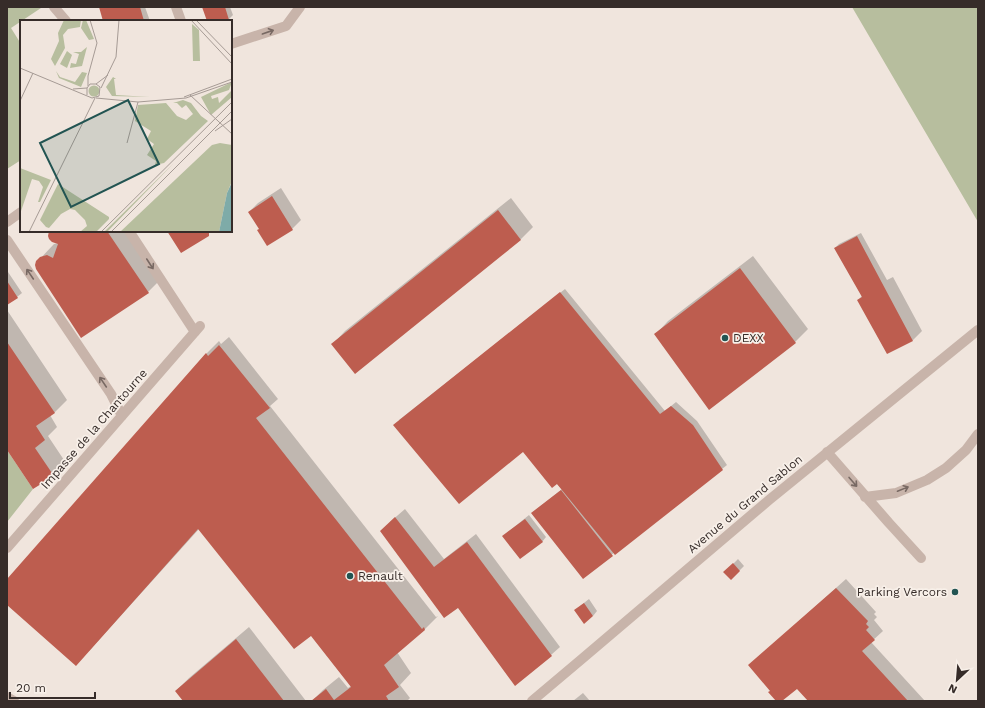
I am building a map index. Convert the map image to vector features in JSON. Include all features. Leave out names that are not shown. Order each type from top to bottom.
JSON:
[{"type":"street","points":[[54,7],[65,20]]},
{"type":"street","points":[[176,7],[181,20]]},
{"type":"street","points":[[232,44],[286,26],[300,7]]},
{"type":"street","points":[[7,222],[20,213]]},
{"type":"street","name":"Impasse de la Chantourne","points":[[7,548],[198,329],[130,232]]},
{"type":"street","points":[[7,240],[110,394],[122,416]]},
{"type":"street","name":"Avenue du Grand Sablon","points":[[532,701],[827,452],[977,333]]},
{"type":"street","points":[[865,496],[896,492],[927,480],[946,468],[966,450],[978,434]]},
{"type":"street","points":[[827,452],[921,558]]},
{"type":"street","points":[[7,697],[14,701]]},
{"type":"green space","points":[[7,7],[41,8],[23,20],[20,20],[20,22],[11,28],[20,42],[20,161],[7,169]]},
{"type":"green space","points":[[852,7],[978,7],[978,222]]},
{"type":"green space","points":[[7,450],[33,489],[7,522]]},
{"type":"building","points":[[99,7],[140,7],[144,20],[103,20]]},
{"type":"building","points":[[202,7],[225,7],[229,20],[207,20]]},
{"type":"building","points":[[272,196],[293,230],[267,246],[257,230],[259,229],[248,212]]},
{"type":"building","points":[[498,210],[521,240],[355,374],[331,344]]},
{"type":"building","points":[[49,232],[108,232],[149,293],[81,338],[36,269],[36,261],[40,257],[47,255],[53,258],[58,244],[52,242],[48,236]]},
{"type":"building","points":[[168,232],[209,232],[209,236],[181,253]]},
{"type":"building","points":[[857,236],[913,341],[887,354],[857,300],[862,297],[834,248]]},
{"type":"building","name":"DEXX","points":[[740,268],[796,343],[709,410],[654,334]]},
{"type":"building","points":[[7,281],[18,298],[7,305]]},
{"type":"building","points":[[560,292],[660,414],[671,406],[693,425],[723,470],[615,555],[557,484],[552,488],[523,452],[459,504],[393,425]]},
{"type":"building","points":[[7,342],[55,413],[36,426],[45,440],[35,448],[54,476],[33,489],[7,450]]},
{"type":"building","points":[[219,345],[270,408],[256,418],[422,629],[424,627],[425,630],[384,665],[399,687],[386,696],[389,701],[311,701],[326,689],[334,700],[351,687],[311,636],[294,649],[198,529],[76,666],[7,605],[7,579],[206,353],[208,356]]},
{"type":"building","points":[[561,490],[613,556],[583,579],[531,513]]},
{"type":"building","points":[[395,517],[434,567],[467,542],[552,656],[515,686],[458,608],[444,618],[380,531]]},
{"type":"building","points":[[525,519],[543,542],[520,559],[502,536]]},
{"type":"building","points":[[733,563],[740,571],[731,580],[723,572]]},
{"type":"building","points":[[836,588],[868,621],[866,624],[869,627],[866,630],[875,640],[862,651],[908,701],[808,701],[797,689],[782,701],[776,701],[768,692],[770,691],[748,665]]},
{"type":"building","points":[[584,603],[593,616],[584,624],[574,610]]},
{"type":"building","points":[[236,639],[284,701],[183,701],[175,691]]},
{"type":"place","name":"DEXX","points":[[725,338]]},
{"type":"place","name":"Renault","points":[[350,576]]},
{"type":"place","name":"Parking Vercors","points":[[955,592]]}]
